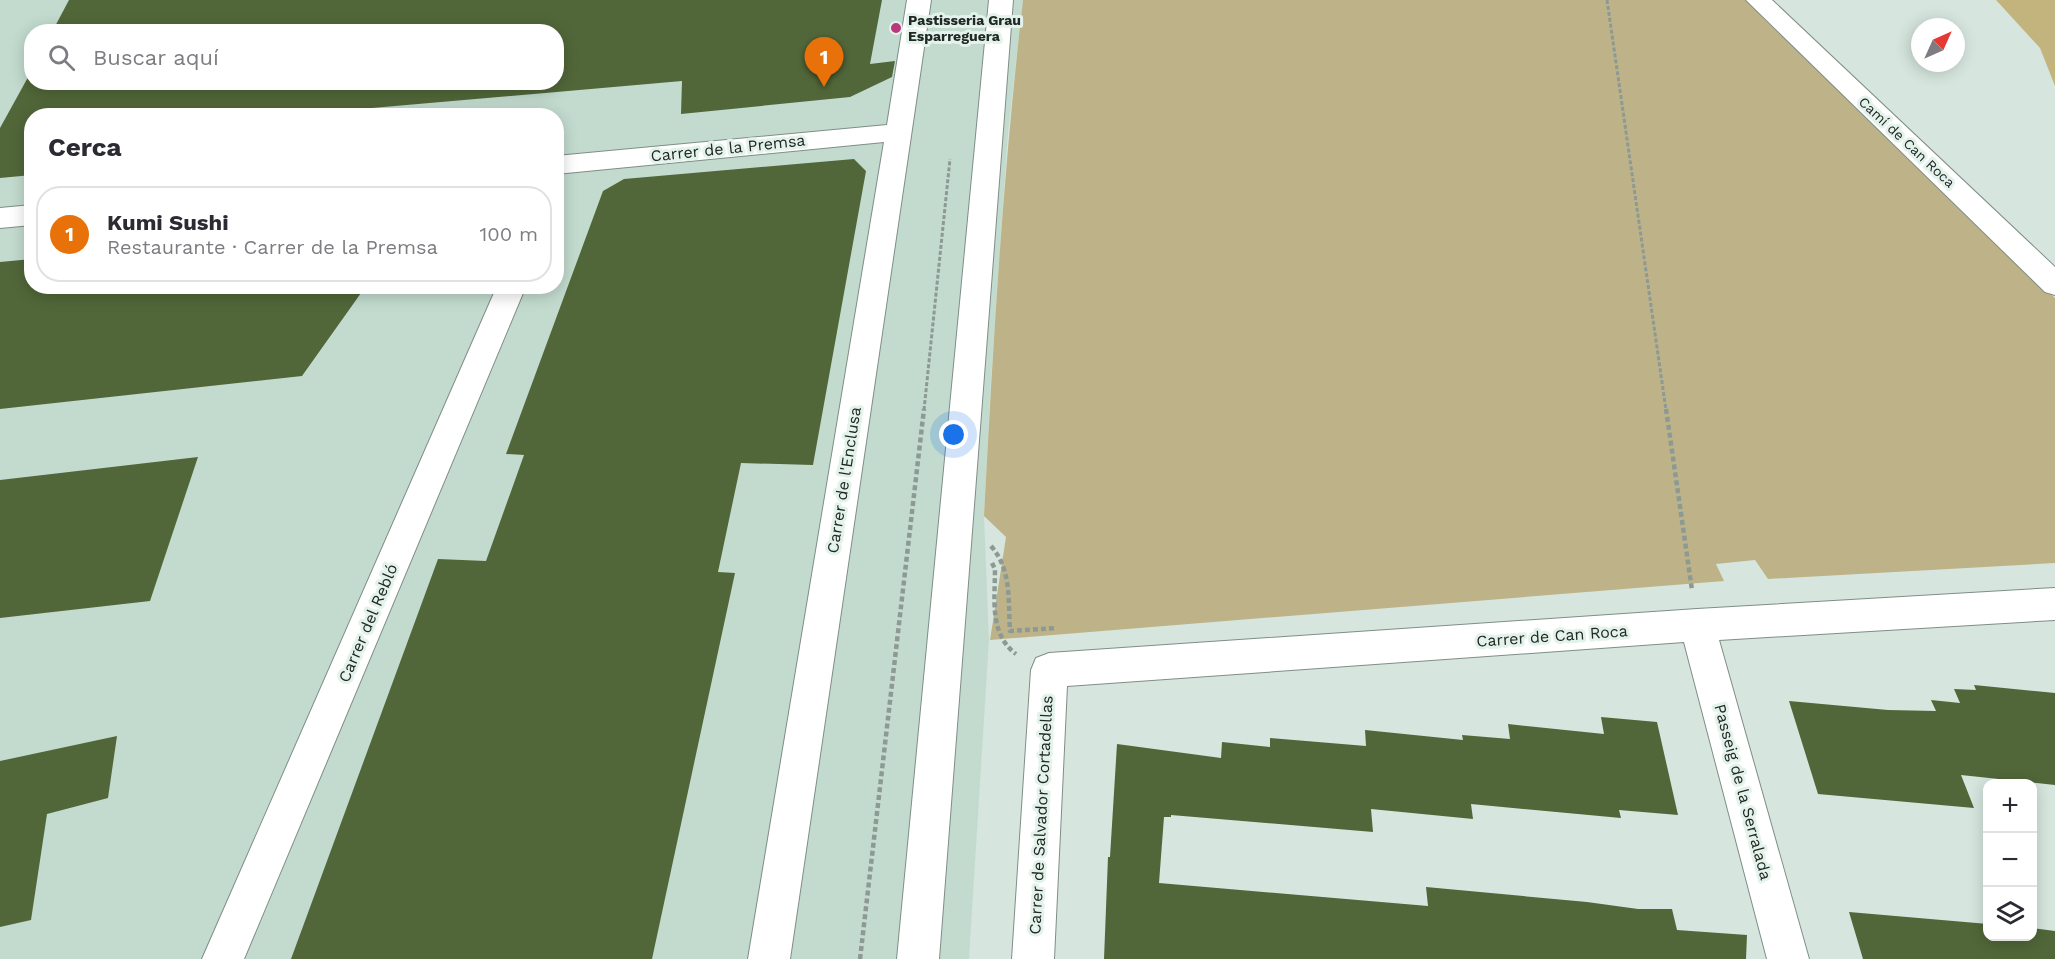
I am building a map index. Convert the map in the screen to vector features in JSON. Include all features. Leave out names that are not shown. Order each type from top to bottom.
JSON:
[{"type":"street","name":"Carrer de l'Enclusa","points":[[769,959],[919,0]]},
{"type":"street","points":[[918,959],[1001,0]]},
{"type":"street","name":"Camí de Can Roca","points":[[1758,0],[2055,284]]},
{"type":"street","name":"Carrer de la Premsa","points":[[564,170],[899,132]]},
{"type":"street","points":[[0,218],[24,216]]},
{"type":"street","name":"Carrer del Rebló","points":[[223,959],[509,294]]},
{"type":"street","name":"Carrer de Can Roca","points":[[1049,670],[2055,604]]},
{"type":"street","name":"Passeig de la Serralada","points":[[1697,626],[1788,959]]},
{"type":"street","name":"Carrer de Salvador Cortadellas","points":[[1033,959],[1049,670]]},
{"type":"path","points":[[1607,0],[1697,626]]},
{"type":"path","points":[[860,959],[910,539],[951,153]]},
{"type":"shaded area","points":[[0,0],[1023,0],[1008,133],[990,396],[984,516],[989,640],[969,959],[0,959]]},
{"type":"shaded area","points":[[1023,0],[1748,0],[2055,298],[2055,563],[1768,579],[1755,560],[1716,564],[1724,581],[990,640],[1006,537],[984,516],[999,258]]},
{"type":"shaded area","points":[[1996,0],[2055,0],[2055,86],[2040,48]]},
{"type":"building","points":[[69,0],[882,0],[870,64],[895,61],[892,77],[850,97],[681,114],[682,81],[372,108],[24,108],[24,176],[0,178],[0,128],[24,84],[24,90],[564,90],[564,24],[56,24]]},
{"type":"building","points":[[854,159],[866,171],[813,465],[741,463],[718,572],[735,573],[652,959],[291,959],[438,559],[486,561],[524,455],[506,454],[603,191],[624,179]]},
{"type":"building","points":[[24,260],[24,294],[360,294],[302,376],[0,409],[0,262]]},
{"type":"building","points":[[198,457],[150,601],[0,618],[0,480]]},
{"type":"building","points":[[1974,685],[2055,693],[2055,785],[2037,783],[2037,779],[1999,779],[1961,775],[1974,808],[1818,794],[1789,701],[1888,710],[1936,711],[1931,700],[1960,703],[1954,689],[1976,690]]},
{"type":"building","points":[[1601,717],[1657,722],[1678,815],[1619,810],[1621,818],[1471,804],[1473,819],[1371,809],[1373,832],[1171,815],[1171,817],[1164,817],[1159,883],[1428,906],[1426,887],[1638,909],[1672,909],[1677,930],[1747,935],[1746,959],[1104,959],[1108,857],[1110,857],[1117,744],[1221,758],[1222,742],[1270,747],[1270,738],[1366,746],[1365,730],[1463,740],[1462,735],[1510,739],[1508,724],[1604,734]]},
{"type":"building","points":[[117,736],[108,798],[47,814],[31,920],[0,927],[0,761]]},
{"type":"building","points":[[1849,912],[1983,924],[1983,941],[2037,941],[2037,929],[2055,931],[2055,959],[1863,959]]},
{"type":"place","name":"Pastisseria Grau Esparreguera","points":[[896,28]]},
{"type":"place","name":"Kumi Sushi","points":[[824,87]]}]
